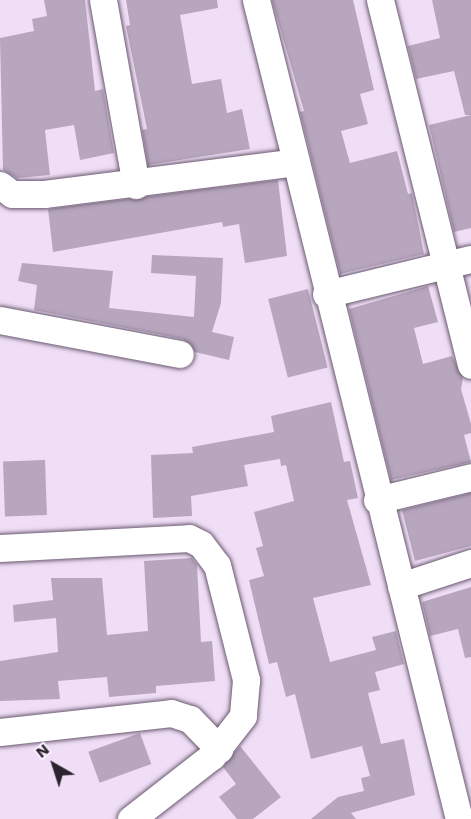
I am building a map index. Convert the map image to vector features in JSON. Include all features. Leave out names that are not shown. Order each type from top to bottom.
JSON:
[{"type":"street","points":[[103,0],[136,185]]},
{"type":"street","points":[[256,0],[326,294],[377,500],[401,586],[453,815]]},
{"type":"street","points":[[380,0],[459,262],[471,365]]},
{"type":"street","points":[[0,185],[12,194],[136,185],[296,162]]},
{"type":"street","points":[[326,294],[459,262]]},
{"type":"street","points":[[0,320],[180,354]]},
{"type":"street","points":[[377,500],[471,477]]},
{"type":"street","points":[[0,548],[154,537],[189,538],[201,544],[220,573],[246,681],[243,716],[219,749],[130,819]]},
{"type":"street","points":[[401,586],[471,562]]},
{"type":"street","points":[[0,732],[171,713],[190,719],[219,749]]},
{"type":"building","points":[[44,0],[85,0],[95,91],[103,89],[114,153],[80,160],[74,125],[45,130],[50,175],[17,178],[3,170],[0,38],[34,31],[32,19],[47,16]]},
{"type":"building","points":[[126,0],[217,0],[218,8],[180,15],[192,84],[221,79],[227,113],[242,109],[250,149],[148,165],[142,130],[147,129],[126,26],[130,25]]},
{"type":"building","points":[[272,0],[353,0],[374,90],[360,94],[368,124],[341,131],[350,163],[397,151],[408,194],[412,193],[424,254],[340,274],[300,112],[304,111]]},
{"type":"building","points":[[432,0],[471,0],[471,115],[465,115],[454,71],[416,79],[408,46],[440,38]]},
{"type":"building","points":[[471,115],[471,228],[454,232],[429,125]]},
{"type":"building","points":[[278,180],[287,256],[245,263],[239,224],[223,227],[222,222],[53,252],[48,209]]},
{"type":"building","points":[[152,255],[223,258],[221,303],[212,332],[234,337],[229,360],[195,352],[183,339],[34,310],[37,285],[18,281],[22,263],[113,271],[109,308],[194,317],[196,276],[151,273]]},
{"type":"building","points":[[428,286],[438,322],[414,328],[423,364],[452,356],[463,378],[461,389],[471,424],[471,433],[464,435],[471,462],[391,480],[349,309]]},
{"type":"building","points":[[308,289],[328,368],[288,378],[268,299]]},
{"type":"building","points":[[331,402],[344,462],[350,461],[358,498],[347,500],[371,585],[313,598],[330,662],[376,650],[372,637],[396,631],[404,664],[375,672],[380,690],[368,693],[381,744],[404,739],[415,795],[351,813],[356,819],[311,819],[338,797],[364,791],[361,778],[370,776],[362,746],[311,759],[295,694],[286,697],[277,662],[269,664],[249,580],[264,576],[256,548],[263,546],[254,512],[294,501],[286,465],[281,466],[280,459],[244,465],[248,486],[191,496],[192,516],[153,518],[151,455],[193,453],[192,447],[274,432],[271,416]]},
{"type":"building","points":[[45,460],[47,515],[5,516],[3,461]]},
{"type":"building","points":[[471,493],[471,546],[415,561],[402,510]]},
{"type":"building","points":[[192,558],[197,565],[201,642],[212,641],[215,681],[156,686],[156,693],[109,697],[107,677],[58,681],[60,699],[0,701],[0,661],[58,652],[56,618],[14,622],[13,605],[53,600],[51,578],[102,578],[107,635],[148,631],[144,561]]},
{"type":"building","points":[[471,587],[471,657],[465,658],[458,629],[430,636],[422,602]]},
{"type":"building","points":[[140,733],[151,764],[100,783],[88,752]]},
{"type":"building","points":[[240,746],[281,797],[253,819],[237,819],[219,797],[236,784],[223,767]]}]
